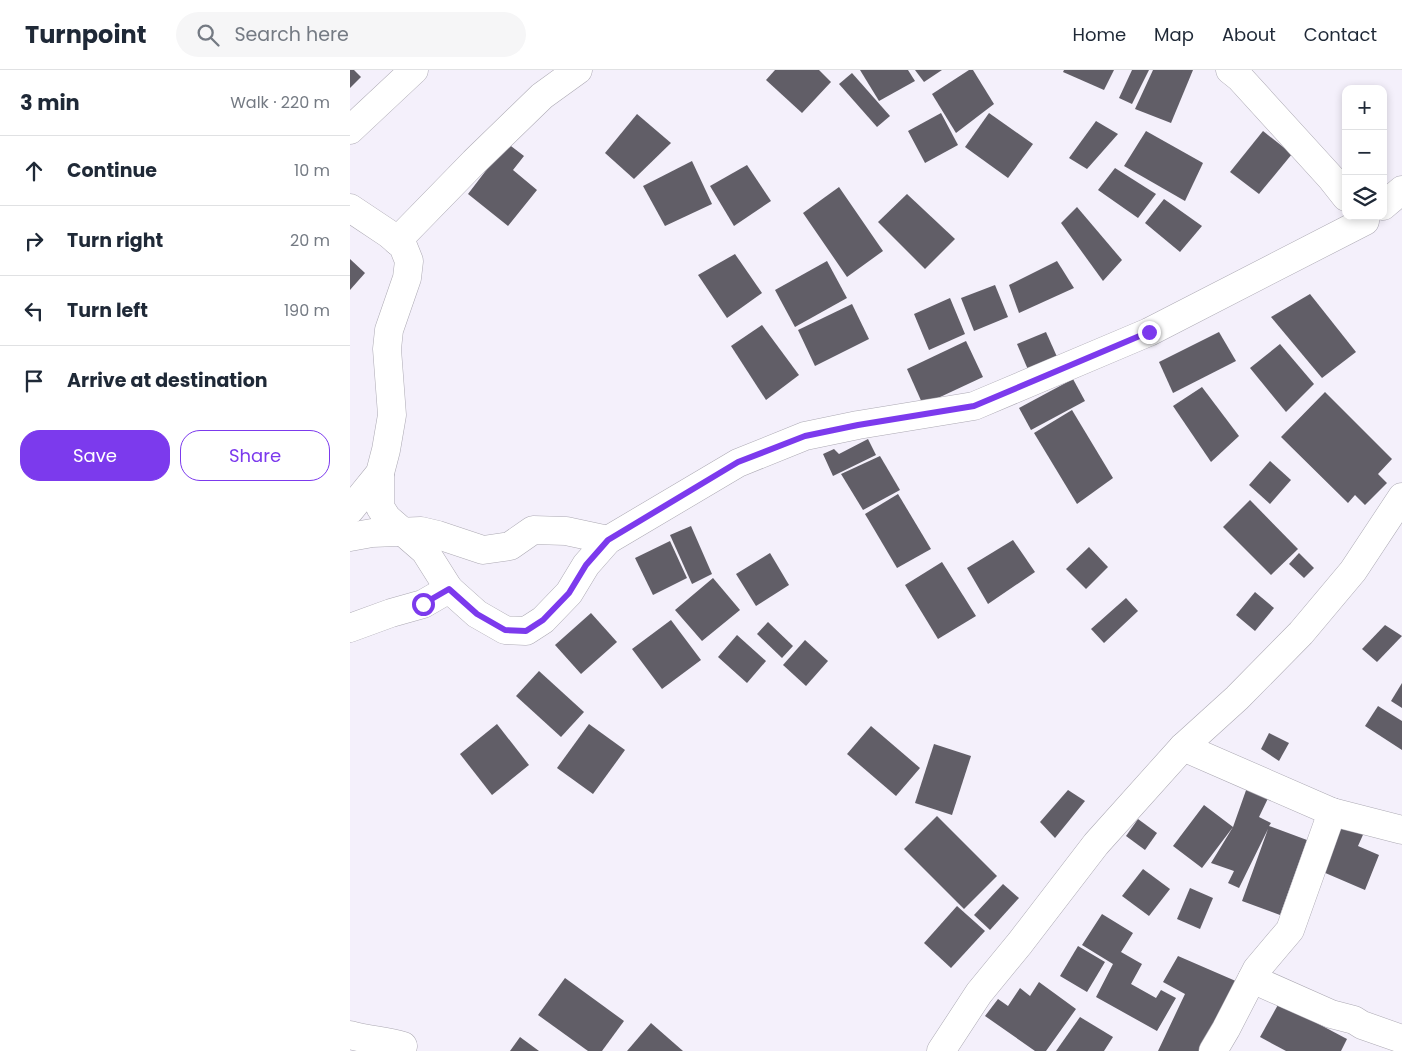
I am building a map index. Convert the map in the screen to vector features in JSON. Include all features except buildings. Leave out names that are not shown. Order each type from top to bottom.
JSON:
[{"type":"street","points":[[350,130],[414,70]]},
{"type":"street","points":[[397,241],[542,96],[578,70]]},
{"type":"street","points":[[1242,73],[1342,192]]},
{"type":"street","points":[[1387,202],[1402,190]]},
{"type":"street","points":[[350,208],[403,246],[408,262],[407,278],[389,330],[387,349],[392,415],[380,473],[380,507],[387,518],[425,551],[449,589],[477,614],[505,630],[526,631],[543,620],[569,593],[586,565],[608,540],[738,462],[805,436],[858,425],[974,406],[1149,332],[1361,220]]},
{"type":"street","points":[[350,510],[380,473]]},
{"type":"street","points":[[941,1051],[979,993],[1096,844],[1183,747],[1237,698],[1301,633],[1353,571],[1402,497]]},
{"type":"street","points":[[350,537],[372,533],[420,531],[483,550],[510,546],[533,530],[566,531],[608,540]]},
{"type":"street","points":[[350,628],[423,604],[449,589]]},
{"type":"street","points":[[1183,747],[1332,812],[1402,830]]},
{"type":"street","points":[[1213,1051],[1257,969],[1290,930],[1332,812]]},
{"type":"street","points":[[1252,979],[1331,1014],[1354,1020],[1362,1025],[1402,1039]]},
{"type":"street","points":[[350,1035],[403,1046]]},
{"type":"route","points":[[423,604],[449,589],[477,614],[505,630],[526,631],[543,620],[569,593],[586,565],[608,540],[738,462],[805,436],[858,425],[974,406],[1149,332]]}]
